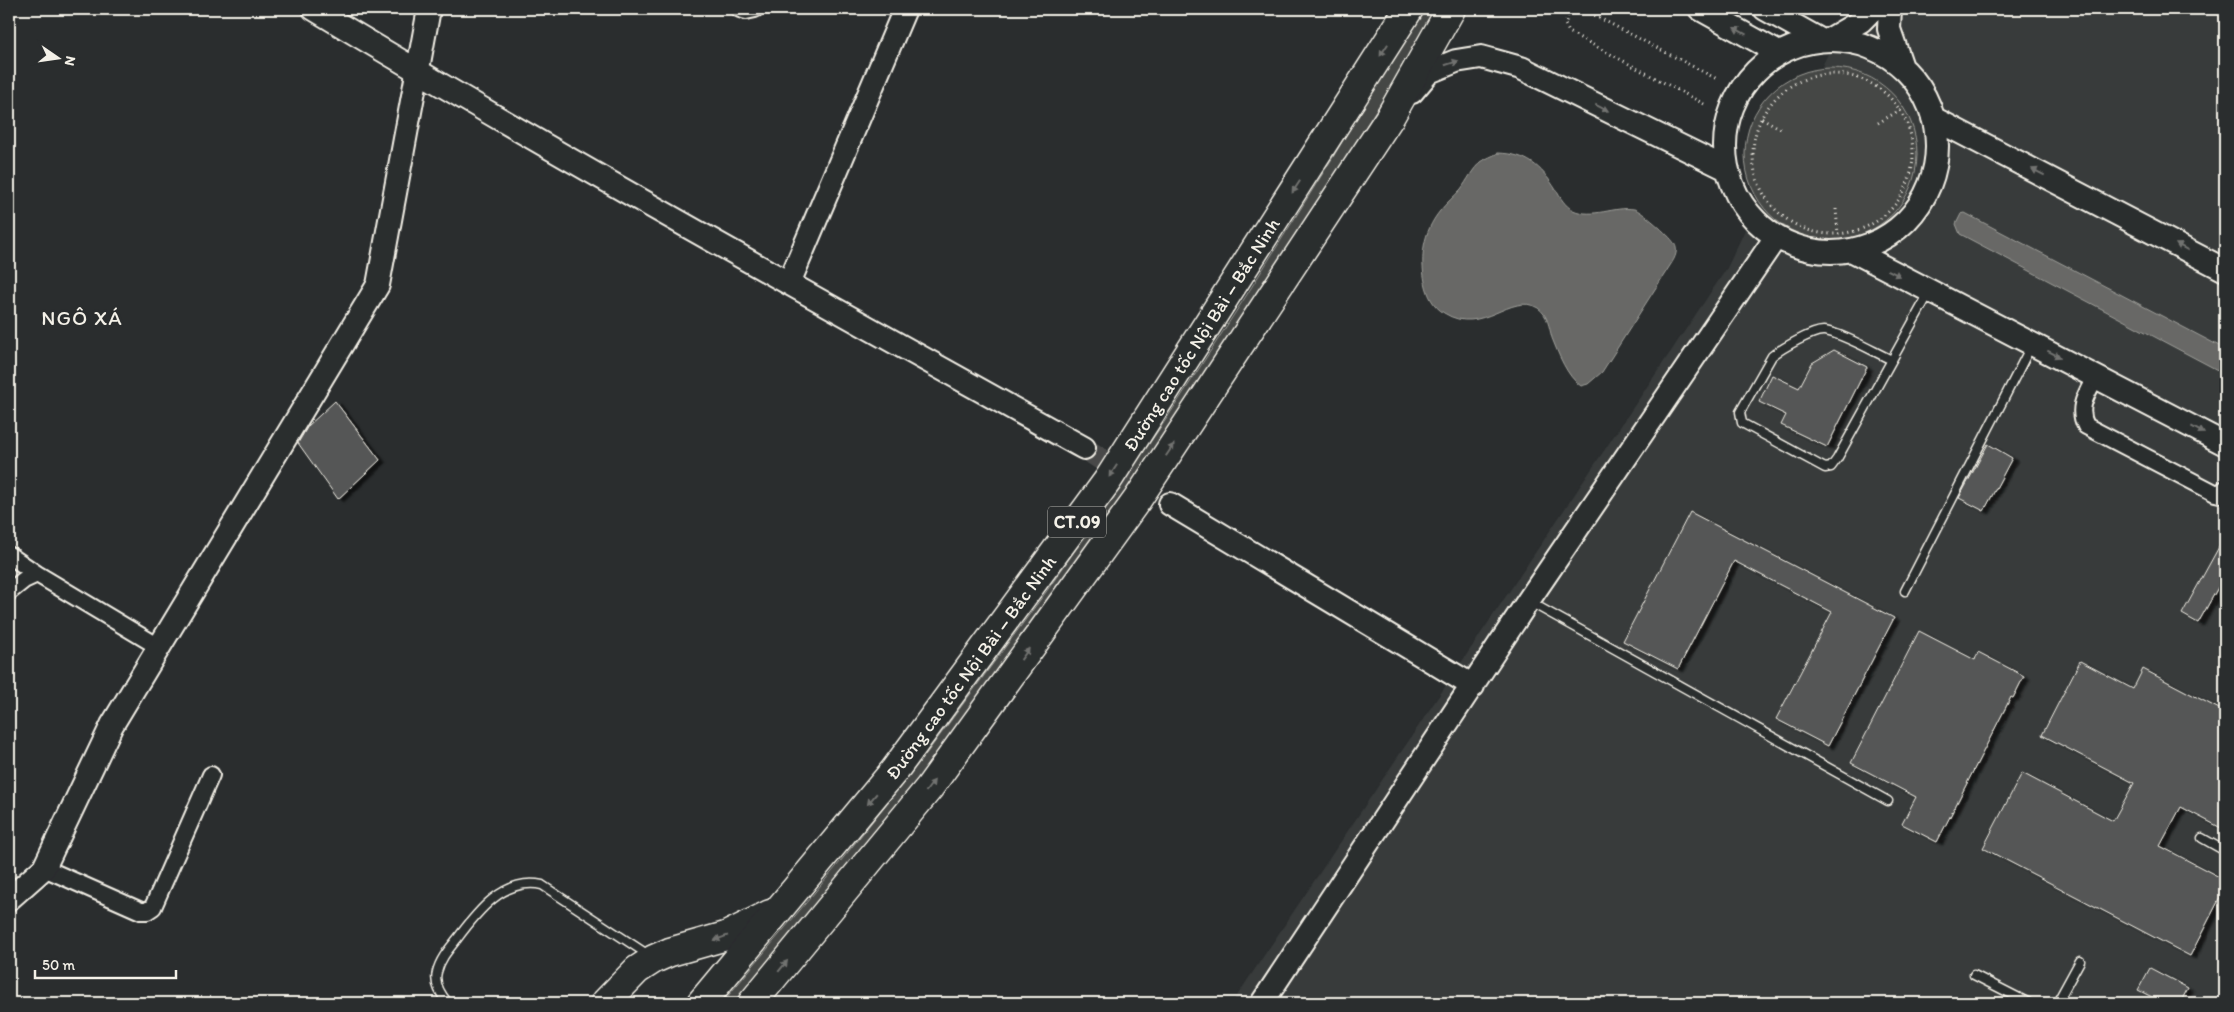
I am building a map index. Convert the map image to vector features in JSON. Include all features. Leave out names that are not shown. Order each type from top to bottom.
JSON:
[{"type":"highway","name":"Đường cao tốc Nội Bài – Bắc Ninh","points":[[701,1003],[894,772],[1108,480],[1409,9]]},
{"type":"highway","name":"Đường cao tốc Nội Bài – Bắc Ninh","points":[[752,1003],[929,788],[1136,500],[1390,117],[1451,9]]},
{"type":"highway","points":[[606,1003],[637,970],[654,959],[726,936],[780,908]]},
{"type":"street","points":[[314,9],[417,71],[788,284],[1084,448]]},
{"type":"street","points":[[9,899],[44,868],[112,725],[378,285],[429,9]]},
{"type":"street","points":[[740,9],[755,9]]},
{"type":"street","points":[[788,284],[905,9]]},
{"type":"street","points":[[1700,9],[1779,53]]},
{"type":"street","points":[[1765,9],[1825,39]]},
{"type":"street","points":[[1825,39],[1861,21],[1874,9]]},
{"type":"street","points":[[1890,9],[1889,29],[1902,67]]},
{"type":"street","points":[[1825,39],[1843,39],[1869,46],[1881,51],[1902,67],[1921,89],[1933,118],[1937,141],[1936,160],[1932,178],[1920,202],[1903,224],[1872,244],[1844,242],[1816,251],[1796,246],[1776,237],[1756,222],[1744,208],[1735,192],[1727,170],[1724,146],[1725,130],[1734,101],[1751,75],[1779,53],[1804,42],[1825,39]]},
{"type":"street","points":[[1390,117],[1428,72],[1456,61],[1481,57],[1522,68],[1727,170]]},
{"type":"street","points":[[1933,118],[2225,270]]},
{"type":"street","points":[[1262,1003],[1528,601],[1776,237]]},
{"type":"street","points":[[1844,242],[1930,292],[2225,444]]},
{"type":"street","points":[[2096,376],[2082,404],[2082,418],[2086,426],[2215,493],[2220,494],[2225,489]]},
{"type":"street","points":[[1170,504],[1473,686]]},
{"type":"street","points":[[9,555],[37,574],[159,646]]},
{"type":"street","points":[[9,592],[24,580],[37,574]]},
{"type":"street","points":[[44,868],[141,911],[148,911],[153,907],[211,775]]},
{"type":"lane","points":[[1892,360],[1823,330],[1772,356],[1740,412],[1740,420],[1742,423],[1825,468],[1830,467],[1838,460],[1930,292]]},
{"type":"lane","points":[[1905,591],[2032,343]]},
{"type":"lane","points":[[1528,601],[1888,801]]},
{"type":"lane","points":[[2202,838],[2225,851]]},
{"type":"lane","points":[[448,1003],[439,991],[436,973],[443,957],[479,910],[506,890],[530,883],[542,886],[654,959]]},
{"type":"lane","points":[[2058,1003],[2080,961]]},
{"type":"lane","points":[[1974,976],[2029,1003]]},
{"type":"path","points":[[1704,104],[1569,32],[1565,24],[1568,16],[1577,10],[1586,11],[1717,79]]},
{"type":"path","points":[[1832,73],[1866,80],[1885,93],[1900,110],[1909,130],[1912,153],[1911,170],[1903,192],[1889,210],[1876,221],[1855,230],[1844,242],[1800,226],[1780,214],[1766,197],[1756,176],[1753,154],[1756,131],[1772,101],[1790,86],[1810,77],[1832,73]]},
{"type":"path","points":[[1878,123],[1900,110]]},
{"type":"path","points":[[1762,118],[1783,130]]},
{"type":"path","points":[[1836,209],[1844,242]]},
{"type":"shaded area","points":[[1421,9],[1436,9],[1383,99],[1233,339],[969,716],[774,962],[738,1003],[722,1003],[836,867],[926,754],[1046,592],[1167,418],[1246,296],[1333,157]]},
{"type":"shaded area","points":[[1849,9],[2225,9],[2225,1003],[1232,1003],[1727,268]]},
{"type":"shaded area","points":[[1839,68],[1856,71],[1872,78],[1886,87],[1898,99],[1914,129],[1917,154],[1916,171],[1911,187],[1898,209],[1886,221],[1856,237],[1823,240],[1806,237],[1790,230],[1776,221],[1764,209],[1748,179],[1745,146],[1748,129],[1755,113],[1764,99],[1776,87],[1806,71]]},
{"type":"shaded area","points":[[1498,153],[1517,156],[1539,168],[1563,201],[1573,210],[1596,213],[1619,209],[1638,210],[1671,240],[1676,248],[1676,254],[1672,262],[1602,372],[1588,384],[1581,386],[1567,371],[1554,344],[1546,318],[1538,308],[1528,304],[1517,305],[1471,320],[1458,319],[1440,310],[1434,304],[1428,292],[1425,282],[1423,254],[1426,236],[1434,219],[1461,189],[1478,165],[1485,159]]},
{"type":"shaded area","points":[[1965,213],[2225,349],[2225,374],[1960,234],[1956,224],[1961,214]]},
{"type":"building","points":[[1834,350],[1867,367],[1827,447],[1781,425],[1786,415],[1759,402],[1772,375],[1799,388],[1812,363]]},
{"type":"building","points":[[335,401],[380,460],[338,499],[298,443],[308,426]]},
{"type":"building","points":[[1988,444],[2012,458],[1984,511],[1959,498]]},
{"type":"building","points":[[1690,512],[1894,618],[1828,746],[1776,719],[1832,612],[1734,561],[1678,669],[1623,641]]},
{"type":"building","points":[[2225,536],[2225,575],[2198,623],[2182,614]]},
{"type":"building","points":[[1919,631],[1975,660],[1978,652],[2024,676],[2013,698],[2011,697],[1937,842],[1902,824],[1916,797],[1851,763]]},
{"type":"building","points":[[2080,661],[2133,689],[2143,669],[2225,712],[2225,830],[2181,807],[2160,846],[2225,880],[2225,888],[2190,956],[1983,848],[2022,773],[2113,821],[2134,783],[2042,735]]},
{"type":"building","points":[[2150,968],[2188,988],[2180,1003],[2164,1003],[2138,990]]},
{"type":"tunnel","points":[[1084,448],[1170,504]]},
{"type":"district","name":"NGÔ XÁ","points":[[82,318]]}]
